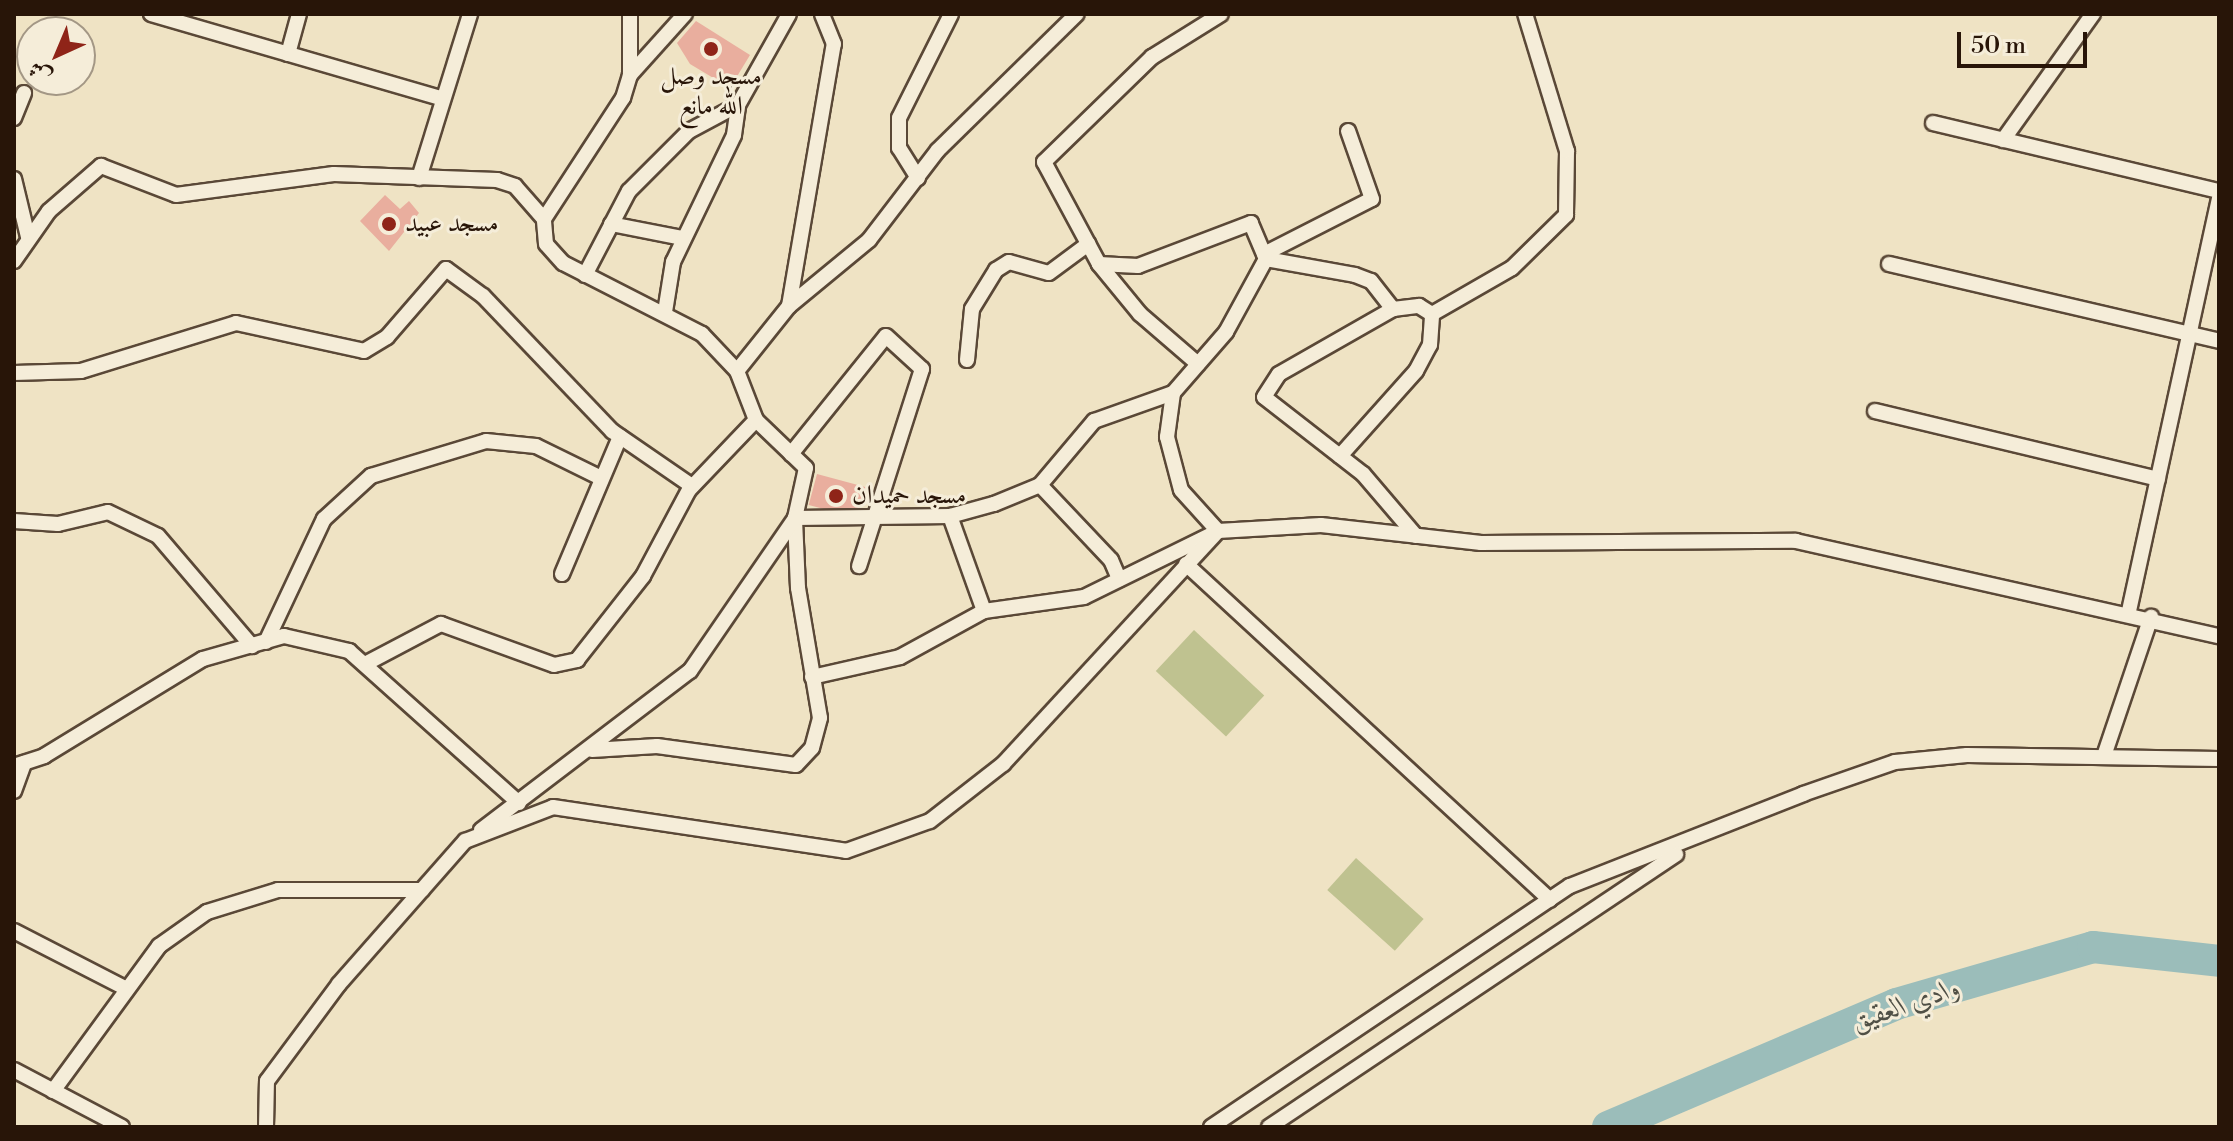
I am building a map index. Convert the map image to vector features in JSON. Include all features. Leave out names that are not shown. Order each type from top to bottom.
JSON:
[{"type":"street","points":[[151,14],[443,99]]},
{"type":"street","points":[[288,54],[299,14]]},
{"type":"street","points":[[419,178],[470,14]]},
{"type":"street","points":[[630,14],[630,75]]},
{"type":"street","points":[[544,219],[574,182],[630,75],[685,14]]},
{"type":"street","points":[[665,312],[682,238],[734,135],[738,105],[789,14]]},
{"type":"street","points":[[789,306],[834,44],[822,14]]},
{"type":"street","points":[[918,178],[899,148],[899,118],[951,14]]},
{"type":"street","points":[[737,371],[789,306],[869,240],[918,178],[1077,14]]},
{"type":"street","points":[[1198,364],[1140,314],[1099,264],[1044,162],[1152,57],[1221,14]]},
{"type":"street","points":[[1432,314],[1512,268],[1566,215],[1567,151],[1525,14]]},
{"type":"street","points":[[2003,140],[2093,14]]},
{"type":"street","points":[[14,118],[23,96]]},
{"type":"street","points":[[585,275],[611,224],[650,165],[738,105]]},
{"type":"street","points":[[1933,123],[2219,191]]},
{"type":"street","points":[[795,518],[950,516],[1040,485],[1094,421],[1173,393],[1198,364],[1265,257],[1372,199],[1348,131]]},
{"type":"street","points":[[14,261],[28,237],[101,166],[176,195],[334,174],[497,180],[515,186],[544,219],[546,244],[585,275],[665,312],[702,334],[737,371],[756,420],[806,468],[795,518],[812,677],[820,718],[812,748],[796,765],[657,746],[592,750]]},
{"type":"street","points":[[14,179],[28,237]]},
{"type":"street","points":[[2129,611],[2219,198]]},
{"type":"street","points":[[1099,264],[1138,266],[1251,223],[1265,257]]},
{"type":"street","points":[[611,224],[682,238]]},
{"type":"street","points":[[967,360],[972,309],[996,270],[1009,262],[1049,273],[1088,244]]},
{"type":"street","points":[[1265,257],[1371,281],[1393,309]]},
{"type":"street","points":[[1889,264],[2219,341]]},
{"type":"street","points":[[14,373],[81,371],[236,323],[364,351],[387,337],[446,269],[483,296],[620,437],[692,486]]},
{"type":"street","points":[[1416,536],[1340,456],[1269,404],[1267,385],[1393,309],[1419,306],[1432,314]]},
{"type":"street","points":[[1340,456],[1416,371],[1430,345],[1432,314]]},
{"type":"street","points":[[791,454],[886,336],[922,369],[870,519],[859,566]]},
{"type":"street","points":[[1173,393],[1167,437],[1181,490],[1218,531]]},
{"type":"street","points":[[1875,411],[2158,479]]},
{"type":"street","points":[[365,664],[441,624],[554,665],[577,660],[643,576],[692,486],[756,420]]},
{"type":"street","points":[[562,574],[599,477],[620,437]]},
{"type":"street","points":[[259,644],[324,519],[371,476],[486,441],[536,446],[599,477]]},
{"type":"street","points":[[1040,485],[1111,560],[1119,579]]},
{"type":"street","points":[[14,521],[58,524],[108,512],[158,536],[259,644]]},
{"type":"street","points":[[950,516],[984,611]]},
{"type":"street","points":[[266,1127],[267,1081],[422,890],[465,841],[592,750],[690,671],[795,518]]},
{"type":"street","points":[[812,677],[900,657],[984,611],[1084,597],[1218,531],[1321,525],[1481,543],[1796,541],[2129,611],[2219,636]]},
{"type":"street","points":[[465,841],[553,807],[846,851],[930,821],[1003,764],[1218,531]]},
{"type":"street","points":[[1186,564],[1550,900]]},
{"type":"street","points":[[2105,753],[2151,617]]},
{"type":"street","points":[[14,791],[19,764],[203,659],[284,636],[324,642],[365,664],[519,803]]},
{"type":"street","points":[[1211,1127],[1550,900],[1895,762],[2105,753],[2219,759]]},
{"type":"street","points":[[1269,1127],[1692,843]]},
{"type":"street","points":[[53,1091],[125,988],[159,946],[207,912],[278,890],[422,890]]},
{"type":"street","points":[[14,931],[125,988]]},
{"type":"street","points":[[14,1070],[122,1127]]},
{"type":"green space","points":[[1194,630],[1264,695],[1226,736],[1156,671]]},
{"type":"green space","points":[[1356,858],[1424,919],[1395,951],[1327,890]]},
{"type":"building","name":"مسجد وصل الله مانع","points":[[696,21],[750,55],[730,88],[690,64],[677,43]]},
{"type":"building","name":"مسجد عبيد","points":[[385,195],[400,209],[409,201],[419,213],[389,251],[360,221]]},
{"type":"building","name":"مسجد حميدان","points":[[817,474],[865,487],[857,518],[809,505]]},
{"type":"waterway","name":"وادي العقيق","points":[[1608,1127],[1896,1004],[2093,947],[2219,961]]},
{"type":"place","name":"مسجد وصل الله مانع","points":[[711,49]]},
{"type":"place","name":"مسجد عبيد","points":[[389,224]]},
{"type":"place","name":"مسجد حميدان","points":[[836,496]]}]
